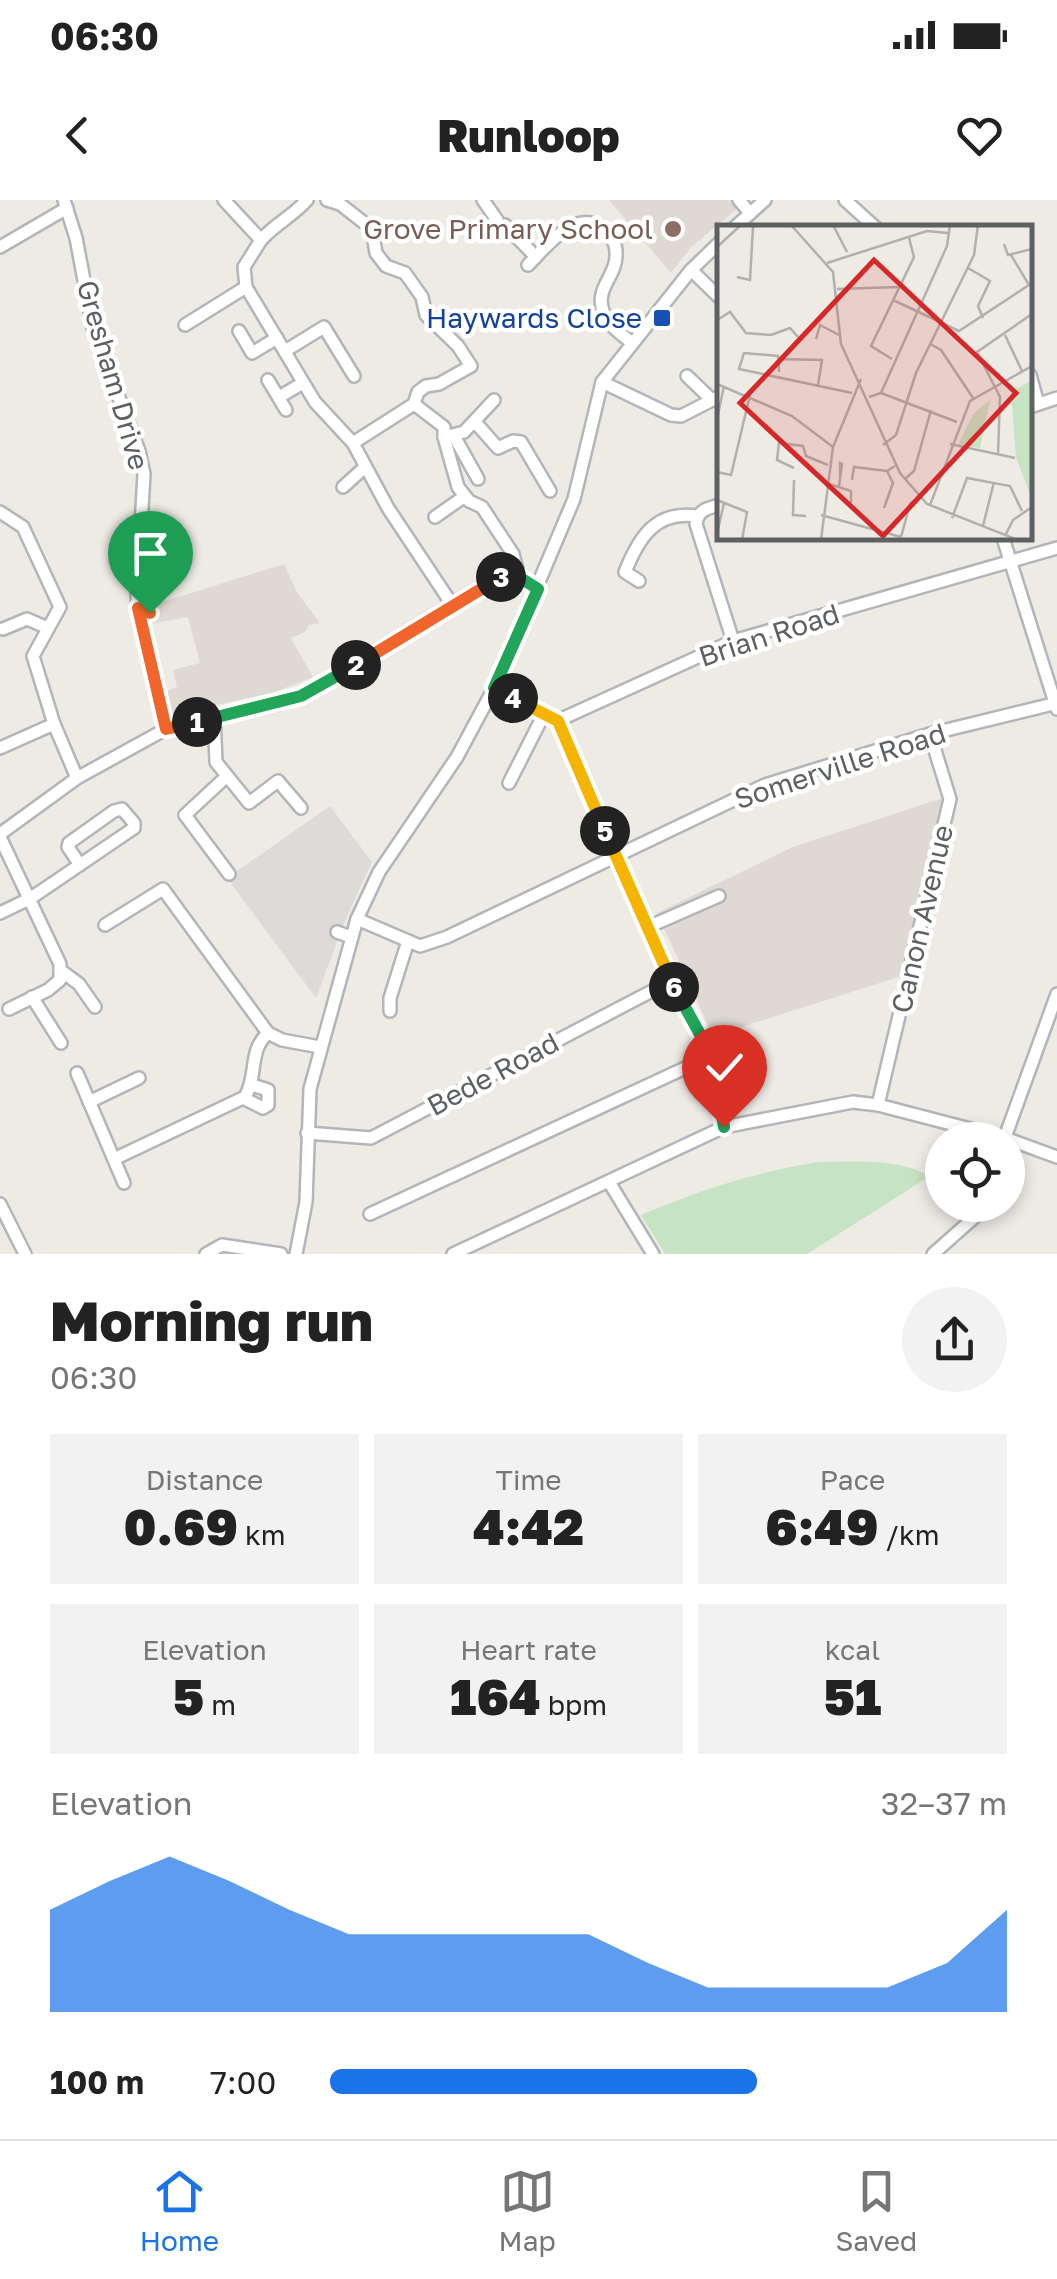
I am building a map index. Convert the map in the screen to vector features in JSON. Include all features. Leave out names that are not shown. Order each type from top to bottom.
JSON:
[{"type":"street","points":[[224,200],[260,240]]},
{"type":"street","points":[[307,200],[260,240],[244,267],[246,287],[315,402],[353,443],[364,468],[452,606]]},
{"type":"street","points":[[326,200],[340,204],[372,229],[376,253],[386,266],[405,273],[422,297],[426,315],[458,346],[471,366],[439,384],[426,386],[418,392],[414,404],[353,443]]},
{"type":"street","points":[[483,200],[532,261],[568,227],[581,222],[600,226],[615,243],[617,254],[602,293],[602,311],[608,322],[631,342]]},
{"type":"street","points":[[739,200],[750,213]]},
{"type":"street","points":[[737,225],[764,200]]},
{"type":"street","points":[[845,200],[873,225]]},
{"type":"street","points":[[0,247],[65,204]]},
{"type":"street","name":"Gresham Drive","points":[[65,204],[76,238],[93,328],[144,474],[138,608],[166,729]]},
{"type":"street","points":[[296,1254],[306,1202],[310,1089],[357,919],[379,872],[457,757],[494,688],[574,499],[602,382],[690,270],[717,245]]},
{"type":"street","points":[[690,270],[717,295]]},
{"type":"street","points":[[186,325],[246,287]]},
{"type":"street","points":[[285,351],[324,327],[354,376]]},
{"type":"street","points":[[240,330],[252,353],[276,338]]},
{"type":"street","points":[[602,382],[670,415],[682,416],[716,398],[688,376]]},
{"type":"street","points":[[268,380],[286,410]]},
{"type":"street","points":[[279,397],[304,383]]},
{"type":"street","points":[[1034,406],[1057,398]]},
{"type":"street","points":[[449,437],[475,422],[494,400]]},
{"type":"street","points":[[414,404],[440,422],[478,479]]},
{"type":"street","points":[[475,422],[498,448],[521,442],[550,491]]},
{"type":"street","points":[[449,437],[458,487],[482,507],[513,554],[519,577]]},
{"type":"street","points":[[343,486],[364,468]]},
{"type":"street","points":[[435,517],[465,496]]},
{"type":"street","points":[[717,505],[697,516],[696,524],[733,641]]},
{"type":"street","points":[[0,512],[24,527],[60,607],[33,656],[54,724],[78,778]]},
{"type":"street","points":[[639,582],[625,572],[636,544],[657,523],[680,513],[697,516]]},
{"type":"street","points":[[1004,540],[1056,705]]},
{"type":"street","name":"Brian Road","points":[[558,721],[733,641],[1057,548]]},
{"type":"street","points":[[10,1009],[60,980],[60,964],[0,836],[78,778],[166,729],[301,696],[363,653],[452,606],[495,578],[519,577],[538,589]]},
{"type":"street","points":[[138,608],[150,613]]},
{"type":"street","points":[[4,629],[27,620],[48,628]]},
{"type":"street","points":[[494,688],[558,721],[671,981],[712,1056],[724,1127]]},
{"type":"street","name":"Somerville Road","points":[[408,941],[420,946],[447,937],[765,785],[930,734],[1056,705]]},
{"type":"street","points":[[509,783],[544,714]]},
{"type":"street","points":[[214,718],[216,762],[249,803],[278,781],[301,808]]},
{"type":"street","points":[[0,748],[54,724]]},
{"type":"street","name":"Canon Avenue","points":[[878,1105],[950,799],[930,734]]},
{"type":"street","points":[[226,777],[185,815],[229,874]]},
{"type":"street","points":[[0,913],[30,898],[134,828],[128,814],[122,809],[114,810],[70,842],[68,847],[80,864]]},
{"type":"street","points":[[104,925],[163,889],[268,1033],[282,1040],[320,1047]]},
{"type":"street","points":[[648,928],[718,896]]},
{"type":"street","points":[[357,919],[408,941],[390,998],[390,1010]]},
{"type":"street","points":[[336,932],[351,937]]},
{"type":"street","points":[[60,970],[80,984],[95,1007]]},
{"type":"street","name":"Bede Road","points":[[307,1132],[371,1138],[671,981]]},
{"type":"street","points":[[1011,1122],[1057,994]]},
{"type":"street","points":[[32,998],[61,1043]]},
{"type":"street","points":[[114,1160],[243,1098],[252,1085],[256,1048],[268,1033]]},
{"type":"street","points":[[370,1214],[712,1056]]},
{"type":"street","points":[[77,1074],[124,1184]]},
{"type":"street","points":[[89,1102],[139,1078]]},
{"type":"street","points":[[243,1098],[263,1108],[268,1105],[270,1092],[252,1085]]},
{"type":"street","points":[[453,1254],[724,1127],[853,1102],[942,1122]]},
{"type":"street","points":[[1025,1146],[1057,1157]]},
{"type":"street","points":[[608,1182],[652,1254]]},
{"type":"street","points":[[0,1204],[24,1254]]},
{"type":"street","points":[[933,1254],[969,1222]]},
{"type":"street","points":[[206,1254],[222,1245],[281,1254]]},
{"type":"shaded area","name":"Grove Primary School","points":[[609,200],[748,200],[692,246],[671,273]]},
{"type":"shaded area","points":[[284,564],[298,594],[320,623],[309,625],[305,632],[291,638],[313,677],[275,692],[171,715],[166,691],[177,687],[173,670],[200,663],[188,617],[150,624],[146,607]]},
{"type":"shaded area","points":[[946,797],[905,975],[713,1036],[657,913],[793,847]]},
{"type":"shaded area","points":[[330,806],[372,862],[316,998],[227,878]]},
{"type":"green space","points":[[818,1162],[861,1162],[904,1166],[925,1174],[925,1179],[807,1254],[665,1254],[641,1215],[772,1171]]},
{"type":"place","name":"Grove Primary School","points":[[673,229]]},
{"type":"place","name":"Haywards Close","points":[[662,318]]},
{"type":"route","points":[[150,613],[138,608],[166,729],[301,696],[495,578],[519,577],[538,589],[494,688],[558,721],[671,981],[712,1056],[724,1127]]}]
